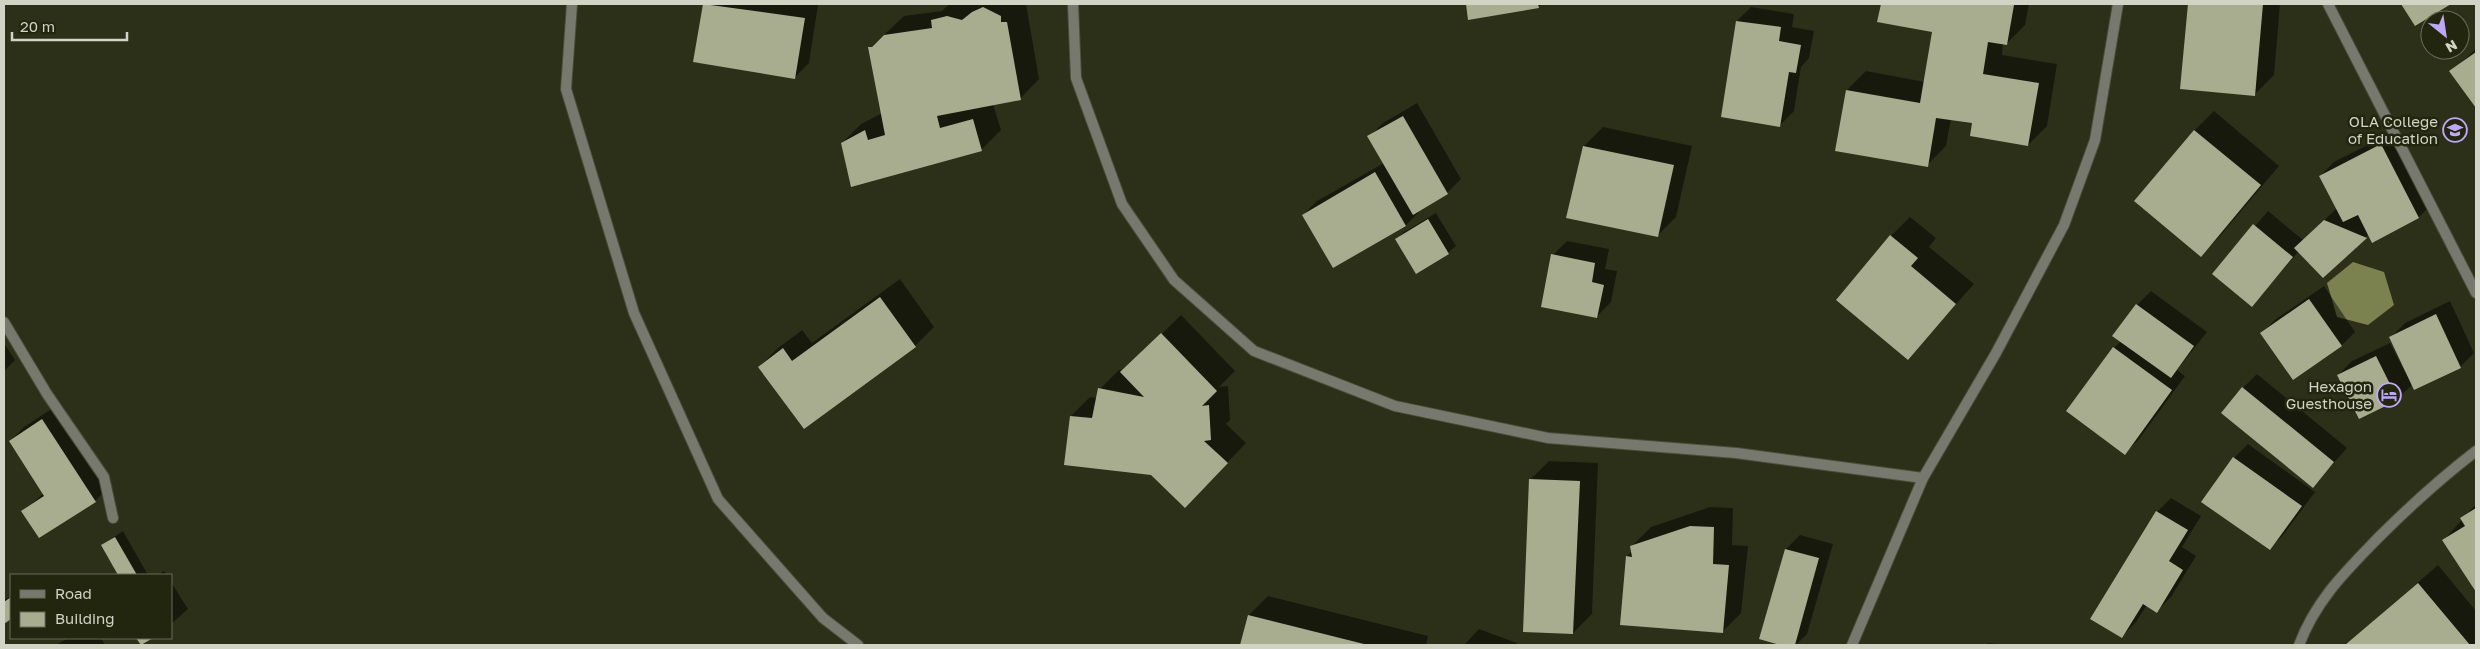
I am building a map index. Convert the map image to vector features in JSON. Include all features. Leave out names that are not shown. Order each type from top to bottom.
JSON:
[{"type":"street","points":[[572,4],[566,88],[638,322],[718,499],[823,618],[858,645]]},
{"type":"street","points":[[1073,4],[1076,78],[1122,204],[1174,280],[1254,350],[1395,406],[1548,438],[1736,453],[1923,478]]},
{"type":"street","points":[[1852,645],[1923,478],[1996,353],[2064,225],[2095,140],[2118,4]]},
{"type":"street","points":[[2328,4],[2476,293]]},
{"type":"street","points":[[4,322],[47,394],[104,478],[113,518]]},
{"type":"street","points":[[2299,645],[2314,614],[2331,586],[2398,518],[2448,473],[2476,451]]},
{"type":"shaded area","points":[[2353,262],[2384,272],[2394,305],[2368,325],[2337,317],[2327,283]]},
{"type":"building","points":[[703,4],[805,18],[795,79],[693,62]]},
{"type":"building","points":[[1466,4],[1538,4],[1539,8],[1468,20]]},
{"type":"building","points":[[1881,4],[2014,5],[2007,45],[1988,42],[1983,74],[2039,83],[2028,146],[1970,136],[1972,123],[1936,118],[1928,167],[1835,151],[1846,90],[1920,103],[1932,32],[1877,22]]},
{"type":"building","points":[[2188,4],[2263,4],[2255,96],[2180,89]]},
{"type":"building","points":[[2401,4],[2451,4],[2441,10],[2420,10],[2420,23],[2415,26]]},
{"type":"building","points":[[983,7],[1001,16],[1001,22],[1007,22],[1021,100],[937,116],[940,128],[973,119],[982,151],[851,187],[841,143],[865,130],[868,140],[885,135],[868,47],[872,47],[884,35],[932,28],[931,20],[947,16],[962,20],[972,12]]},
{"type":"building","points":[[1736,21],[1781,27],[1779,41],[1801,45],[1796,73],[1789,72],[1780,127],[1721,117]]},
{"type":"building","points":[[2476,52],[2476,108],[2449,71],[2465,60],[2470,60],[2470,56]]},
{"type":"building","points":[[1403,116],[1448,194],[1413,215],[1367,136]]},
{"type":"building","points":[[2194,130],[2261,185],[2201,257],[2134,201]]},
{"type":"building","points":[[2381,144],[2419,218],[2372,243],[2358,215],[2343,222],[2319,176]]},
{"type":"building","points":[[1583,146],[1674,165],[1658,237],[1566,218]]},
{"type":"building","points":[[1375,172],[1406,226],[1333,268],[1302,215]]},
{"type":"building","points":[[1428,219],[1449,254],[1416,274],[1395,239]]},
{"type":"building","points":[[2324,220],[2367,238],[2323,278],[2294,248]]},
{"type":"building","points":[[2253,224],[2293,257],[2252,307],[2212,274]]},
{"type":"building","points":[[1890,235],[1918,258],[1911,266],[1956,304],[1908,360],[1836,300]]},
{"type":"building","points":[[1551,254],[1595,263],[1592,282],[1604,285],[1597,318],[1541,307]]},
{"type":"building","points":[[880,297],[916,347],[804,429],[758,367],[783,348],[792,361]]},
{"type":"building","points":[[2309,299],[2342,346],[2293,380],[2260,333]]},
{"type":"building","points":[[2136,304],[2194,346],[2171,378],[2112,336]]},
{"type":"building","points":[[2436,314],[2461,368],[2414,390],[2389,337]]},
{"type":"building","points":[[1161,333],[1217,391],[1202,406],[1209,405],[1211,440],[1204,441],[1228,463],[1185,508],[1151,475],[1064,465],[1070,416],[1092,418],[1098,388],[1144,397],[1120,372]]},
{"type":"building","points":[[2113,347],[2172,390],[2125,455],[2066,411]]},
{"type":"building","points":[[2376,356],[2398,400],[2359,419],[2337,375]]},
{"type":"building","points":[[2242,387],[2334,462],[2313,488],[2221,413]]},
{"type":"building","points":[[42,419],[96,502],[39,538],[21,511],[44,496],[9,441]]},
{"type":"building","points":[[2233,457],[2302,506],[2270,550],[2201,502]]},
{"type":"building","points":[[1529,479],[1580,481],[1573,634],[1523,632]]},
{"type":"building","points":[[2476,508],[2476,592],[2442,540],[2465,526],[2460,518]]},
{"type":"building","points":[[2156,511],[2188,530],[2169,561],[2183,570],[2157,613],[2143,604],[2122,638],[2090,619]]},
{"type":"building","points":[[1690,526],[1714,527],[1713,564],[1729,565],[1723,633],[1620,625],[1626,556],[1632,557],[1630,546]]},
{"type":"building","points":[[115,537],[136,574],[117,574],[101,545]]},
{"type":"building","points":[[1785,549],[1819,558],[1795,645],[1780,645],[1759,639]]},
{"type":"building","points":[[2418,583],[2470,645],[2345,645]]},
{"type":"building","points":[[10,598],[10,620],[4,624],[4,602]]},
{"type":"building","points":[[1248,615],[1368,645],[1240,645]]},
{"type":"building","points":[[137,639],[151,639],[141,645]]},
{"type":"place","name":"OLA College of Education","points":[[2455,130]]},
{"type":"place","name":"Hexagon Guesthouse","points":[[2389,395]]}]
